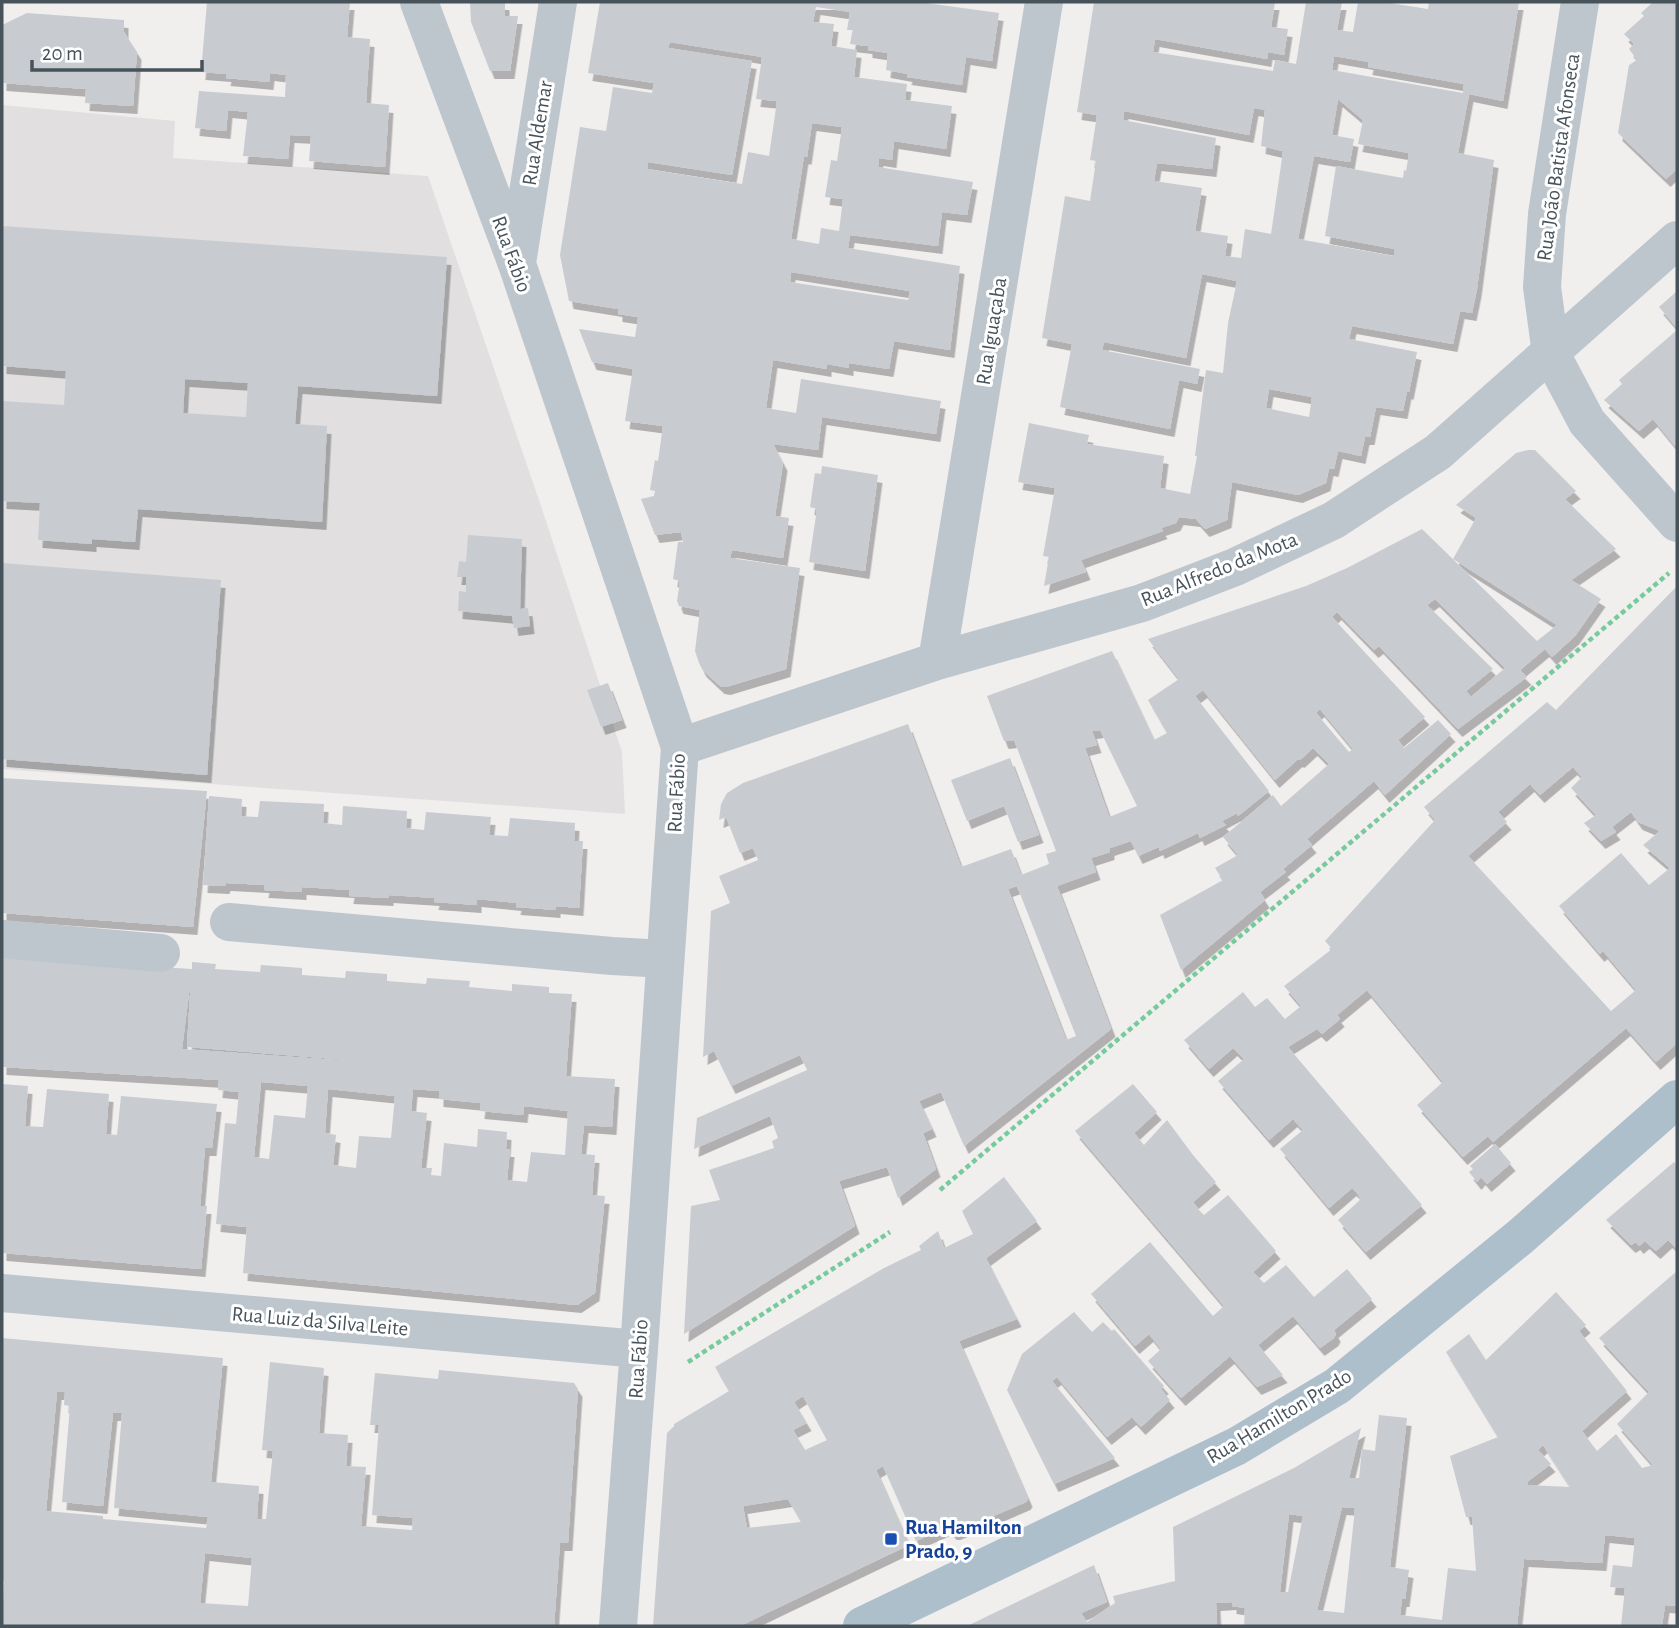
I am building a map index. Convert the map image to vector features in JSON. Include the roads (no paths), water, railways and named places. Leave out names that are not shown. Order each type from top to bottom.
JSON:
[{"type":"main road","name":"Rua Hamilton Prado","points":[[862,1626],[1237,1446],[1338,1386],[1512,1245],[1677,1099]]},
{"type":"street","name":"Rua Fábio","points":[[419,2],[517,264],[680,747],[618,1626]]},
{"type":"street","name":"Rua Aldemar","points":[[517,264],[558,2]]},
{"type":"street","name":"Rua Iguaçaba","points":[[937,660],[1044,2]]},
{"type":"street","name":"Rua João Batista Afonseca","points":[[1551,354],[1542,287],[1547,214],[1580,2]]},
{"type":"street","name":"Rua Alfredo da Mota","points":[[680,747],[937,660],[1142,603],[1235,567],[1334,520],[1438,453],[1677,240]]},
{"type":"street","points":[[1551,354],[1587,422],[1677,523]]},
{"type":"street","points":[[229,922],[665,959]]},
{"type":"street","points":[[2,939],[161,953]]},
{"type":"street","name":"Rua Luiz da Silva Leite","points":[[2,1293],[639,1349]]},
{"type":"place","name":"Rua Hamilton Prado, 9","points":[[891,1539]]}]
